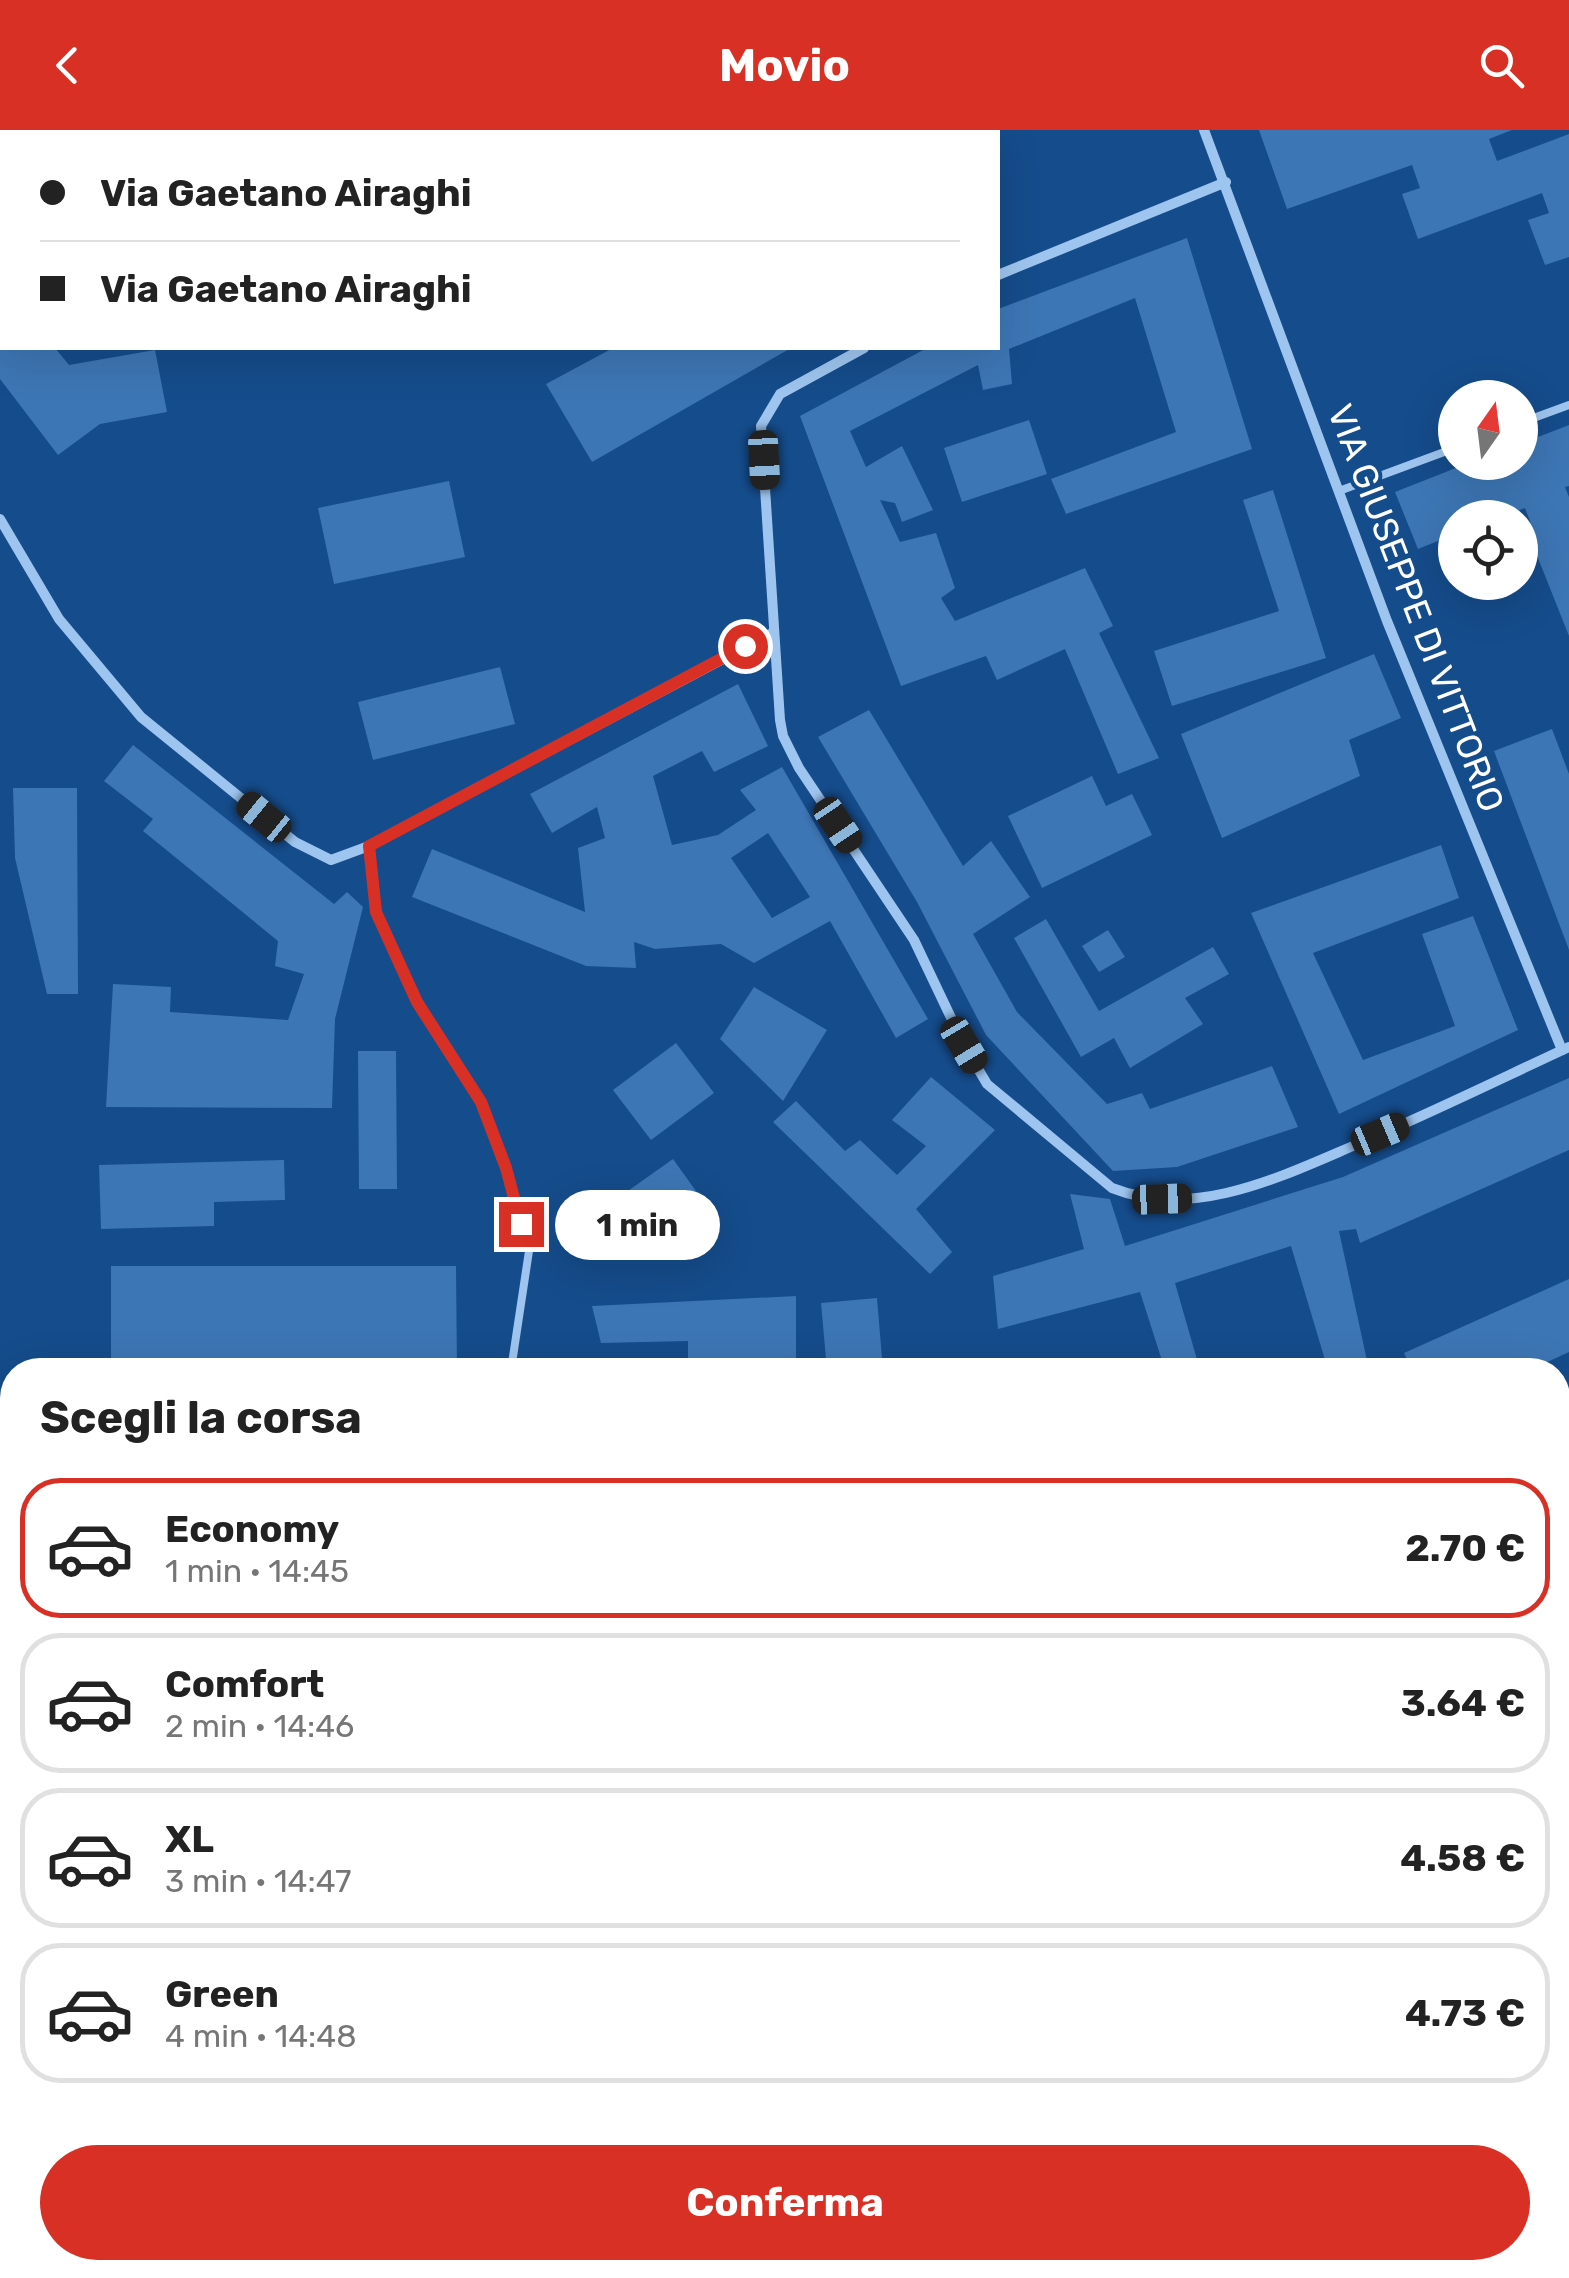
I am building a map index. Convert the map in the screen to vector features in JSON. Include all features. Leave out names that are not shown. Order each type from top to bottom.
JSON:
[{"type":"street","name":"VIA GIUSEPPE DI VITTORIO","points":[[1204,130],[1387,621],[1565,1048]]},
{"type":"street","points":[[1000,274],[1226,182]]},
{"type":"street","points":[[860,350],[780,394],[761,426],[780,720],[783,736],[799,768],[914,940],[987,1084],[1091,1174],[1134,1197],[1188,1198],[1258,1186],[1410,1122],[1565,1048]]},
{"type":"street","points":[[0,520],[59,619],[141,717],[299,845],[331,860],[369,846],[774,632]]},
{"type":"lane","points":[[1538,416],[1569,405]]},
{"type":"lane","points":[[1339,491],[1438,454]]},
{"type":"lane","points":[[369,846],[376,912],[417,1002],[481,1102],[516,1202],[529,1251],[513,1358]]},
{"type":"building","points":[[1259,130],[1512,130],[1489,139],[1497,161],[1569,134],[1569,257],[1545,265],[1528,220],[1549,213],[1542,193],[1418,239],[1402,194],[1420,188],[1412,165],[1287,209]]},
{"type":"building","points":[[1187,238],[1252,449],[1066,514],[1051,479],[1176,432],[1135,298],[1009,349],[1012,384],[983,390],[978,365],[850,431],[866,467],[902,446],[933,510],[902,522],[895,503],[880,500],[900,542],[936,533],[955,588],[941,598],[955,621],[1085,568],[1113,626],[1099,633],[1159,758],[1118,774],[1065,649],[997,680],[986,656],[901,686],[800,416],[923,350],[1000,350],[1000,308]]},
{"type":"building","points":[[0,350],[57,350],[69,365],[155,350],[167,412],[100,424],[58,455],[0,379]]},
{"type":"building","points":[[609,350],[788,350],[592,462],[546,384]]},
{"type":"building","points":[[1029,420],[1047,474],[962,502],[944,448]]},
{"type":"building","points":[[1569,425],[1569,486],[1565,487],[1569,497],[1569,636],[1538,558],[1538,500],[1438,500],[1438,541],[1418,549],[1395,492],[1438,475],[1438,480],[1538,480],[1538,437]]},
{"type":"building","points":[[449,481],[465,557],[334,584],[318,508]]},
{"type":"building","points":[[1273,490],[1326,658],[1172,706],[1154,651],[1279,611],[1243,500]]},
{"type":"building","points":[[1374,654],[1401,718],[1349,740],[1360,776],[1222,838],[1181,734]]},
{"type":"building","points":[[500,667],[515,724],[373,760],[358,702]]},
{"type":"building","points":[[738,684],[768,746],[714,772],[702,751],[653,776],[672,845],[718,835],[756,810],[740,790],[782,767],[928,1019],[896,1038],[830,921],[754,963],[721,944],[655,949],[634,942],[636,968],[586,966],[412,897],[432,849],[585,912],[578,848],[605,838],[597,807],[552,833],[530,794]],"holes":[[[768,833],[810,897],[772,918],[731,858]]]},
{"type":"building","points":[[869,710],[963,866],[991,841],[1030,897],[973,934],[1017,1012],[1107,1104],[1142,1093],[1150,1109],[1272,1066],[1298,1127],[1177,1167],[1113,1171],[986,1035],[917,902],[818,737]]},
{"type":"building","points":[[1552,729],[1569,774],[1569,950],[1494,751]]},
{"type":"building","points":[[133,745],[334,904],[347,892],[363,907],[335,1019],[332,1108],[106,1107],[113,984],[171,987],[170,1012],[288,1020],[304,974],[275,966],[278,941],[143,831],[153,819],[104,781]]},
{"type":"building","points":[[1092,776],[1106,806],[1132,794],[1152,835],[1042,888],[1008,816]]},
{"type":"building","points":[[13,788],[77,788],[78,994],[47,994],[15,858]]},
{"type":"building","points":[[1441,845],[1459,898],[1313,953],[1363,1060],[1455,1026],[1422,934],[1473,916],[1518,1030],[1339,1114],[1251,913]]},
{"type":"building","points":[[1046,919],[1099,1011],[1213,947],[1229,974],[1185,998],[1203,1024],[1130,1068],[1114,1038],[1081,1057],[1014,938]]},
{"type":"building","points":[[1108,930],[1125,957],[1099,972],[1082,946]]},
{"type":"building","points":[[754,987],[827,1030],[783,1101],[720,1039]]},
{"type":"building","points":[[676,1043],[714,1093],[651,1140],[613,1090]]},
{"type":"building","points":[[358,1051],[396,1051],[397,1189],[359,1189]]},
{"type":"building","points":[[931,1077],[995,1130],[916,1209],[952,1252],[930,1274],[773,1122],[796,1101],[845,1151],[860,1140],[897,1175],[926,1146],[892,1120]]},
{"type":"building","points":[[1569,1078],[1569,1150],[1360,1243],[1356,1229],[1339,1231],[1366,1358],[1324,1358],[1291,1246],[1175,1283],[1197,1358],[1161,1358],[1140,1292],[998,1329],[993,1276],[1084,1249],[1070,1194],[1110,1199],[1125,1246],[1343,1177]]},
{"type":"building","points":[[673,1159],[706,1205],[634,1256],[601,1210]]},
{"type":"building","points":[[284,1160],[285,1200],[214,1202],[214,1226],[101,1229],[99,1165]]},
{"type":"building","points":[[111,1266],[456,1266],[457,1358],[111,1358]]},
{"type":"building","points":[[1569,1279],[1569,1352],[1556,1358],[1406,1358],[1404,1353]]},
{"type":"building","points":[[796,1296],[796,1358],[688,1358],[688,1341],[601,1343],[592,1306]]},
{"type":"building","points":[[877,1298],[882,1358],[826,1358],[821,1303]]},
{"type":"route","points":[[521,1224],[506,1168],[481,1102],[417,1002],[376,912],[369,846],[745,646]]}]
